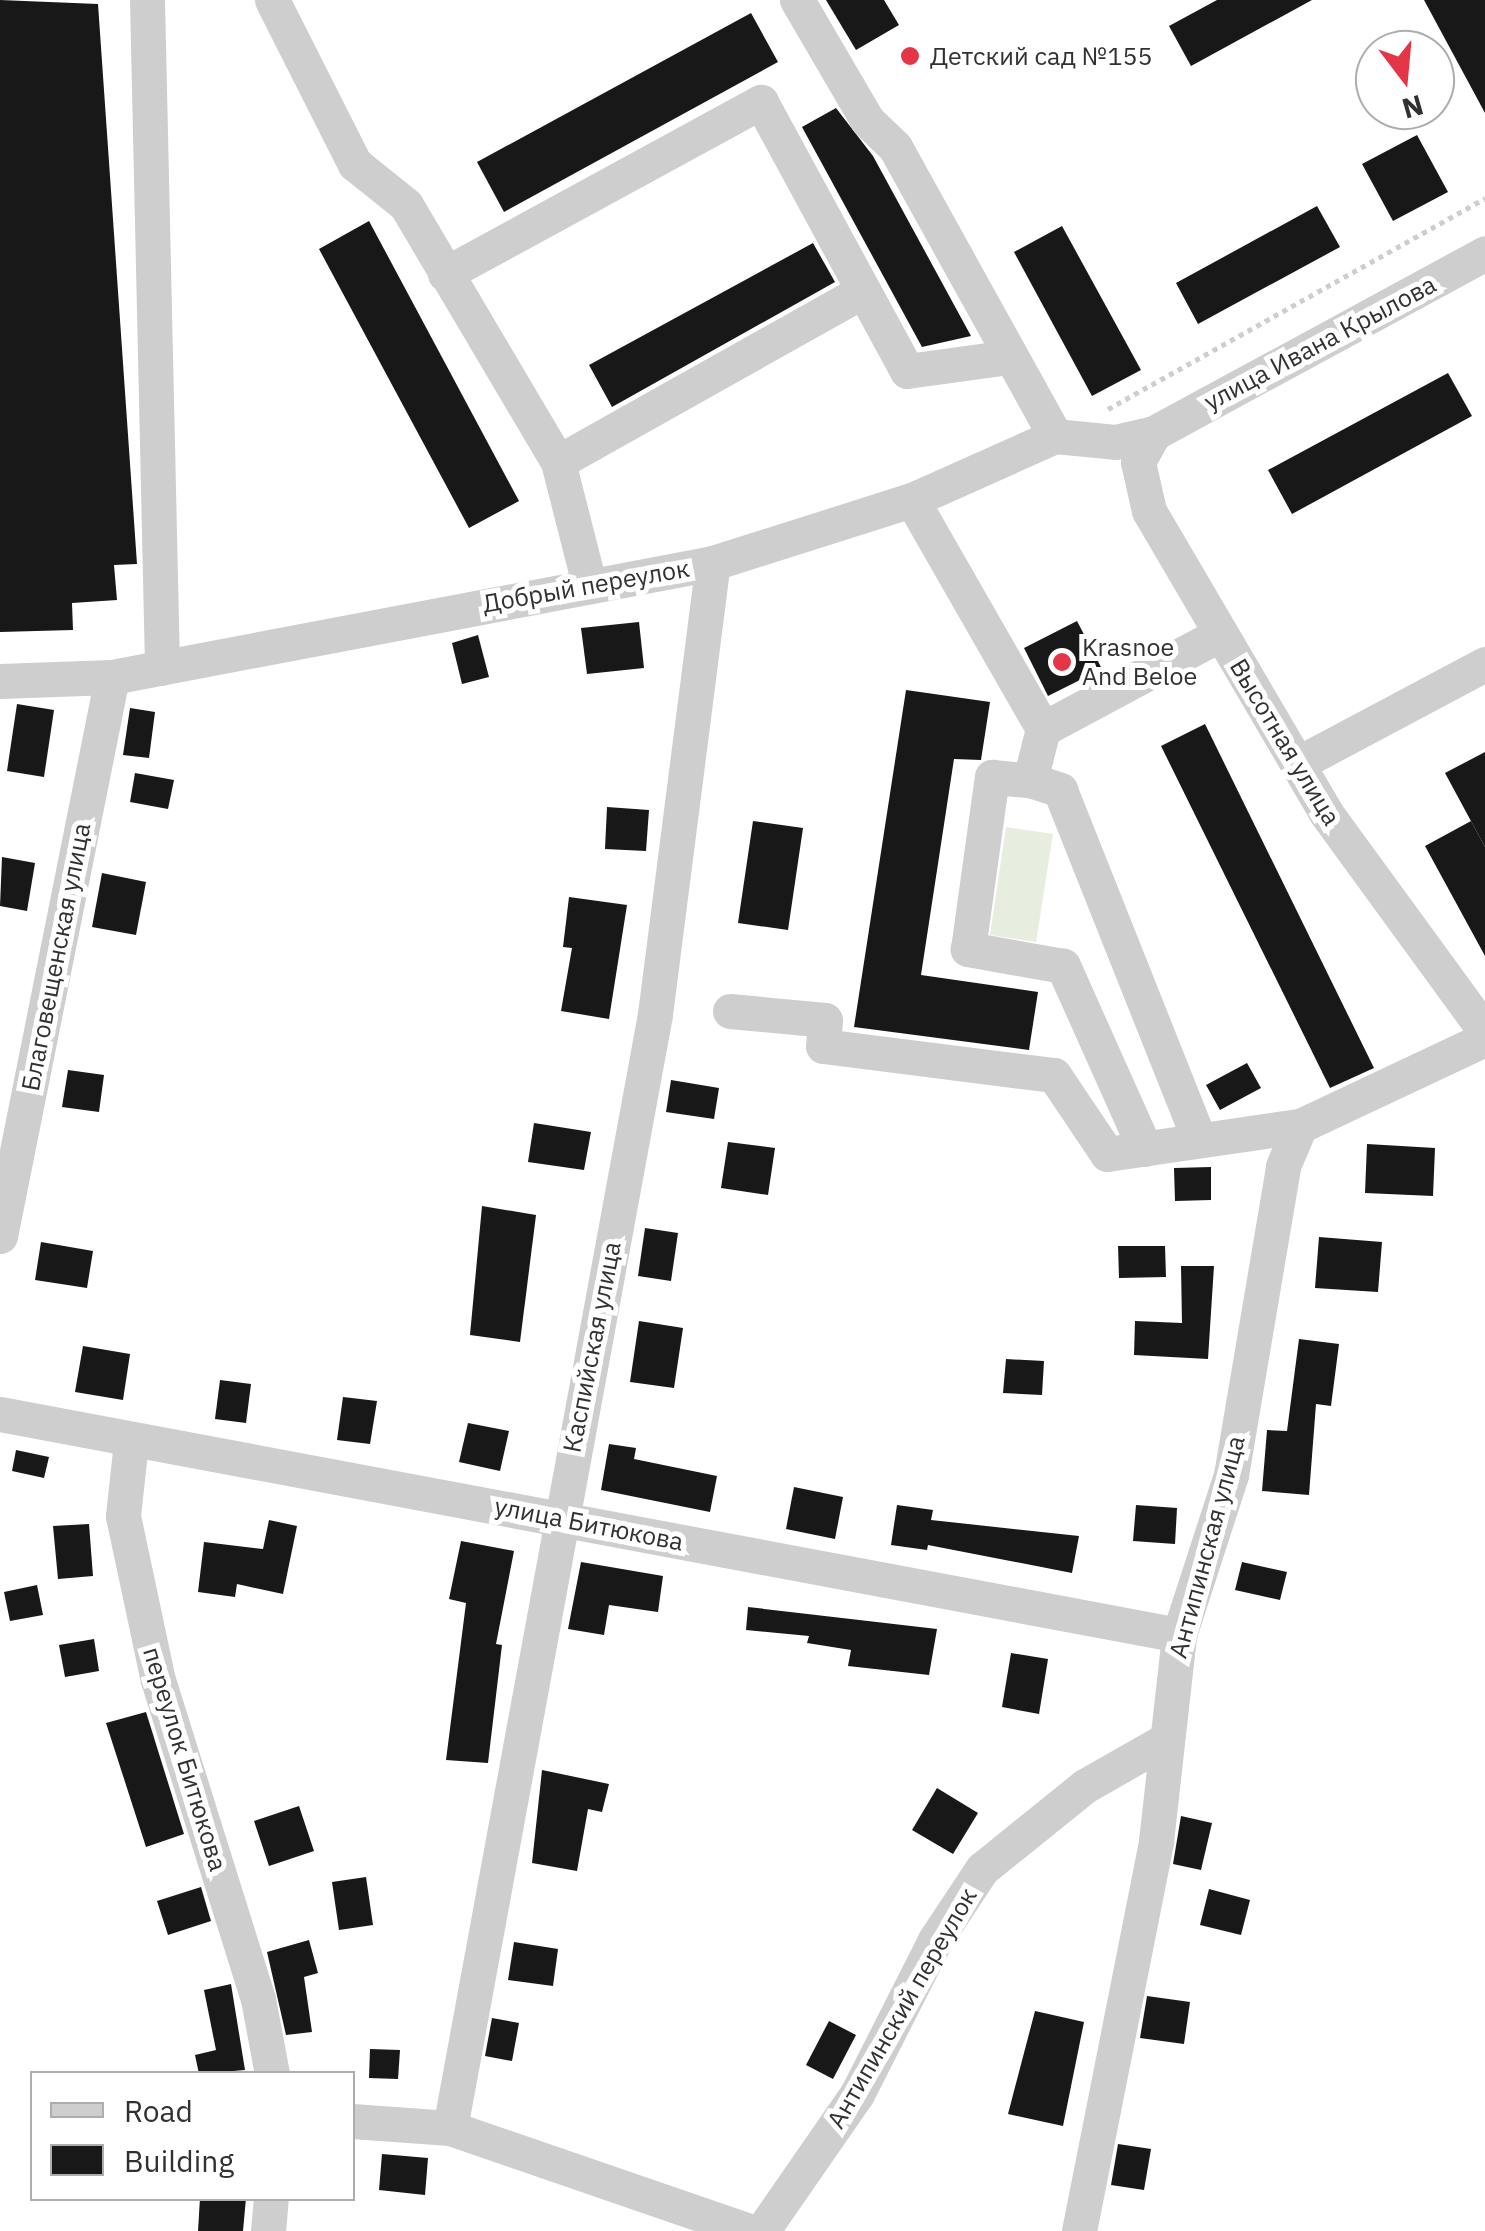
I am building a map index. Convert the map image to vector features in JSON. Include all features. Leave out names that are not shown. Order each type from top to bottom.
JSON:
[{"type":"street","points":[[147,0],[162,668]]},
{"type":"street","points":[[272,0],[355,164],[406,205],[558,462],[590,584]]},
{"type":"street","points":[[797,0],[867,120],[895,147],[1056,436]]},
{"type":"street","points":[[444,274],[761,102],[907,371],[1009,357]]},
{"type":"street","name":"улица Ивана Крылова","points":[[1154,433],[1485,253]]},
{"type":"street","points":[[558,462],[863,291]]},
{"type":"street","name":"Добрый переулок","points":[[0,681],[112,677],[713,563],[912,500],[1056,436],[1114,442],[1154,433]]},
{"type":"street","name":"Высотная улица","points":[[1154,433],[1138,462],[1138,485],[1220,634],[1297,764],[1485,1031]]},
{"type":"street","points":[[912,500],[1044,729],[1030,780]]},
{"type":"street","name":"Каспийская улица","points":[[450,2128],[656,1014],[713,563]]},
{"type":"street","points":[[1044,729],[1220,634]]},
{"type":"street","points":[[1297,764],[1485,664]]},
{"type":"street","name":"Благовещенская улица","points":[[0,1236],[112,677]]},
{"type":"street","points":[[1145,1149],[1063,966],[968,949],[992,777],[1030,780],[1060,790],[1199,1139]]},
{"type":"street","points":[[730,1012],[825,1020],[823,1046],[1054,1076],[1107,1154],[1300,1126],[1485,1039]]},
{"type":"street","name":"Антипинская улица","points":[[1078,2231],[1156,1841],[1164,1741],[1179,1635],[1231,1475],[1283,1166],[1300,1126]]},
{"type":"street","name":"улица Битюкова","points":[[0,1414],[131,1442],[1179,1635]]},
{"type":"street","name":"переулок Битюкова","points":[[131,1442],[123,1516],[158,1680],[258,1999],[271,2071]]},
{"type":"street","name":"Антипинский переулок","points":[[355,2121],[450,2128],[741,2229],[858,2094],[935,1940],[982,1869],[1085,1786],[1164,1741]]},
{"type":"street","points":[[268,2231],[271,2201]]},
{"type":"path","points":[[1091,419],[1485,198]]},
{"type":"shaded area","points":[[1006,827],[1053,834],[1036,942],[990,935]]},
{"type":"building","points":[[0,0],[98,4],[137,564],[114,565],[117,600],[72,603],[73,630],[0,632]]},
{"type":"building","points":[[826,0],[884,0],[899,25],[856,50]]},
{"type":"building","points":[[1217,0],[1312,0],[1191,66],[1169,26]]},
{"type":"building","points":[[1424,0],[1485,0],[1485,113],[1455,57],[1455,30],[1440,30]]},
{"type":"building","points":[[751,13],[778,62],[504,212],[477,162]]},
{"type":"building","points":[[836,108],[873,156],[971,336],[922,347],[802,127]]},
{"type":"building","points":[[1417,135],[1448,192],[1393,221],[1362,164]]},
{"type":"building","points":[[1317,206],[1340,247],[1198,324],[1176,283]]},
{"type":"building","points":[[369,221],[519,501],[469,528],[319,249]]},
{"type":"building","points":[[1062,226],[1141,370],[1092,396],[1014,252]]},
{"type":"building","points":[[813,243],[835,282],[612,407],[589,365]]},
{"type":"building","points":[[1448,373],[1472,416],[1292,514],[1268,470]]},
{"type":"building","points":[[1077,621],[1102,669],[1048,696],[1024,648]]},
{"type":"building","points":[[639,622],[644,668],[587,674],[581,628]]},
{"type":"building","points":[[478,635],[489,677],[462,684],[452,643]]},
{"type":"building","points":[[906,690],[990,702],[981,760],[954,759],[921,975],[1038,992],[1029,1050],[854,1027]]},
{"type":"building","points":[[17,704],[54,710],[44,777],[7,771]]},
{"type":"building","points":[[130,708],[155,712],[149,758],[123,755]]},
{"type":"building","points":[[1205,724],[1374,1068],[1330,1088],[1161,746]]},
{"type":"building","points":[[1485,752],[1485,847],[1445,773]]},
{"type":"building","points":[[135,773],[174,780],[168,809],[130,802]]},
{"type":"building","points":[[607,807],[649,810],[646,851],[605,849]]},
{"type":"building","points":[[753,821],[803,828],[788,930],[738,923]]},
{"type":"building","points":[[1471,821],[1485,847],[1485,956],[1425,846]]},
{"type":"building","points":[[2,857],[35,863],[27,911],[0,906]]},
{"type":"building","points":[[102,873],[146,882],[136,935],[92,927]]},
{"type":"building","points":[[569,897],[627,905],[609,1019],[561,1011],[572,948],[563,947]]},
{"type":"building","points":[[1247,1063],[1261,1088],[1220,1110],[1206,1085]]},
{"type":"building","points":[[68,1070],[104,1075],[99,1112],[62,1107]]},
{"type":"building","points":[[671,1080],[719,1088],[714,1119],[666,1112]]},
{"type":"building","points":[[534,1123],[591,1132],[584,1170],[528,1162]]},
{"type":"building","points":[[728,1142],[775,1148],[768,1195],[721,1188]]},
{"type":"building","points":[[1367,1144],[1435,1148],[1433,1196],[1365,1193]]},
{"type":"building","points":[[1211,1167],[1211,1200],[1175,1201],[1174,1168]]},
{"type":"building","points":[[482,1206],[536,1215],[520,1342],[470,1335]]},
{"type":"building","points":[[645,1228],[678,1233],[671,1281],[638,1276]]},
{"type":"building","points":[[1319,1237],[1382,1242],[1378,1292],[1315,1288]]},
{"type":"building","points":[[41,1242],[93,1251],[87,1288],[35,1280]]},
{"type":"building","points":[[1118,1246],[1165,1246],[1166,1277],[1119,1278]]},
{"type":"building","points":[[1181,1266],[1214,1266],[1208,1359],[1134,1355],[1135,1321],[1182,1323]]},
{"type":"building","points":[[639,1321],[683,1328],[674,1388],[630,1382]]},
{"type":"building","points":[[1299,1339],[1339,1344],[1331,1406],[1316,1404],[1309,1495],[1262,1491],[1267,1430],[1287,1431]]},
{"type":"building","points":[[83,1346],[130,1354],[123,1400],[75,1392]]},
{"type":"building","points":[[1006,1359],[1044,1361],[1042,1395],[1003,1393]]},
{"type":"building","points":[[220,1380],[251,1384],[246,1423],[215,1419]]},
{"type":"building","points":[[343,1397],[377,1401],[370,1444],[337,1440]]},
{"type":"building","points":[[468,1423],[509,1431],[500,1471],[459,1462]]},
{"type":"building","points":[[609,1444],[636,1448],[634,1459],[717,1476],[710,1512],[601,1490]]},
{"type":"building","points":[[16,1450],[49,1457],[44,1478],[12,1471]]},
{"type":"building","points":[[794,1487],[843,1497],[835,1539],[786,1529]]},
{"type":"building","points":[[897,1505],[933,1510],[931,1520],[1079,1536],[1072,1573],[928,1545],[927,1550],[891,1545]]},
{"type":"building","points":[[1136,1505],[1177,1508],[1175,1544],[1133,1541]]},
{"type":"building","points":[[269,1520],[297,1526],[283,1594],[237,1584],[235,1597],[198,1592],[204,1542],[263,1549]]},
{"type":"building","points":[[89,1524],[93,1576],[58,1579],[53,1526]]},
{"type":"building","points":[[461,1541],[514,1551],[496,1644],[502,1645],[488,1763],[446,1760],[466,1603],[449,1599]]},
{"type":"building","points":[[581,1562],[663,1576],[658,1612],[609,1605],[604,1635],[568,1629]]},
{"type":"building","points":[[1242,1562],[1287,1572],[1280,1600],[1235,1590]]},
{"type":"building","points":[[37,1585],[43,1615],[10,1621],[4,1592]]},
{"type":"building","points":[[748,1607],[937,1629],[929,1675],[848,1666],[851,1650],[807,1643],[809,1636],[746,1630]]},
{"type":"building","points":[[94,1639],[99,1671],[65,1677],[59,1645]]},
{"type":"building","points":[[1011,1653],[1048,1659],[1039,1714],[1002,1707]]},
{"type":"building","points":[[146,1712],[184,1834],[146,1847],[106,1723]]},
{"type":"building","points":[[542,1770],[609,1784],[602,1812],[588,1809],[577,1871],[532,1863]]},
{"type":"building","points":[[937,1788],[978,1813],[953,1854],[912,1830]]},
{"type":"building","points":[[299,1806],[314,1851],[269,1866],[254,1821]]},
{"type":"building","points":[[1181,1816],[1212,1823],[1201,1870],[1173,1864]]},
{"type":"building","points":[[366,1877],[373,1925],[339,1930],[332,1882]]},
{"type":"building","points":[[201,1887],[211,1921],[168,1935],[157,1901]]},
{"type":"building","points":[[1209,1889],[1250,1900],[1241,1935],[1200,1925]]},
{"type":"building","points":[[309,1940],[318,1973],[304,1977],[312,2032],[286,2035],[267,1952]]},
{"type":"building","points":[[514,1942],[558,1949],[553,1986],[508,1980]]},
{"type":"building","points":[[231,1984],[245,2070],[198,2071],[195,2055],[216,2050],[204,1990]]},
{"type":"building","points":[[1147,1996],[1190,2002],[1184,2044],[1140,2038]]},
{"type":"building","points":[[1035,2011],[1084,2022],[1063,2126],[1008,2114]]},
{"type":"building","points":[[492,2018],[519,2023],[512,2061],[485,2056]]},
{"type":"building","points":[[829,2021],[856,2035],[833,2079],[806,2065]]},
{"type":"building","points":[[370,2049],[400,2050],[398,2079],[369,2078]]},
{"type":"building","points":[[1118,2144],[1151,2149],[1144,2190],[1111,2185]]},
{"type":"building","points":[[382,2154],[428,2158],[425,2195],[379,2190]]},
{"type":"building","points":[[200,2201],[246,2201],[243,2231],[198,2231]]},
{"type":"place","name":"Детский сад №155","points":[[910,56]]},
{"type":"place","name":"Krasnoe And Beloe","points":[[1062,662]]}]
